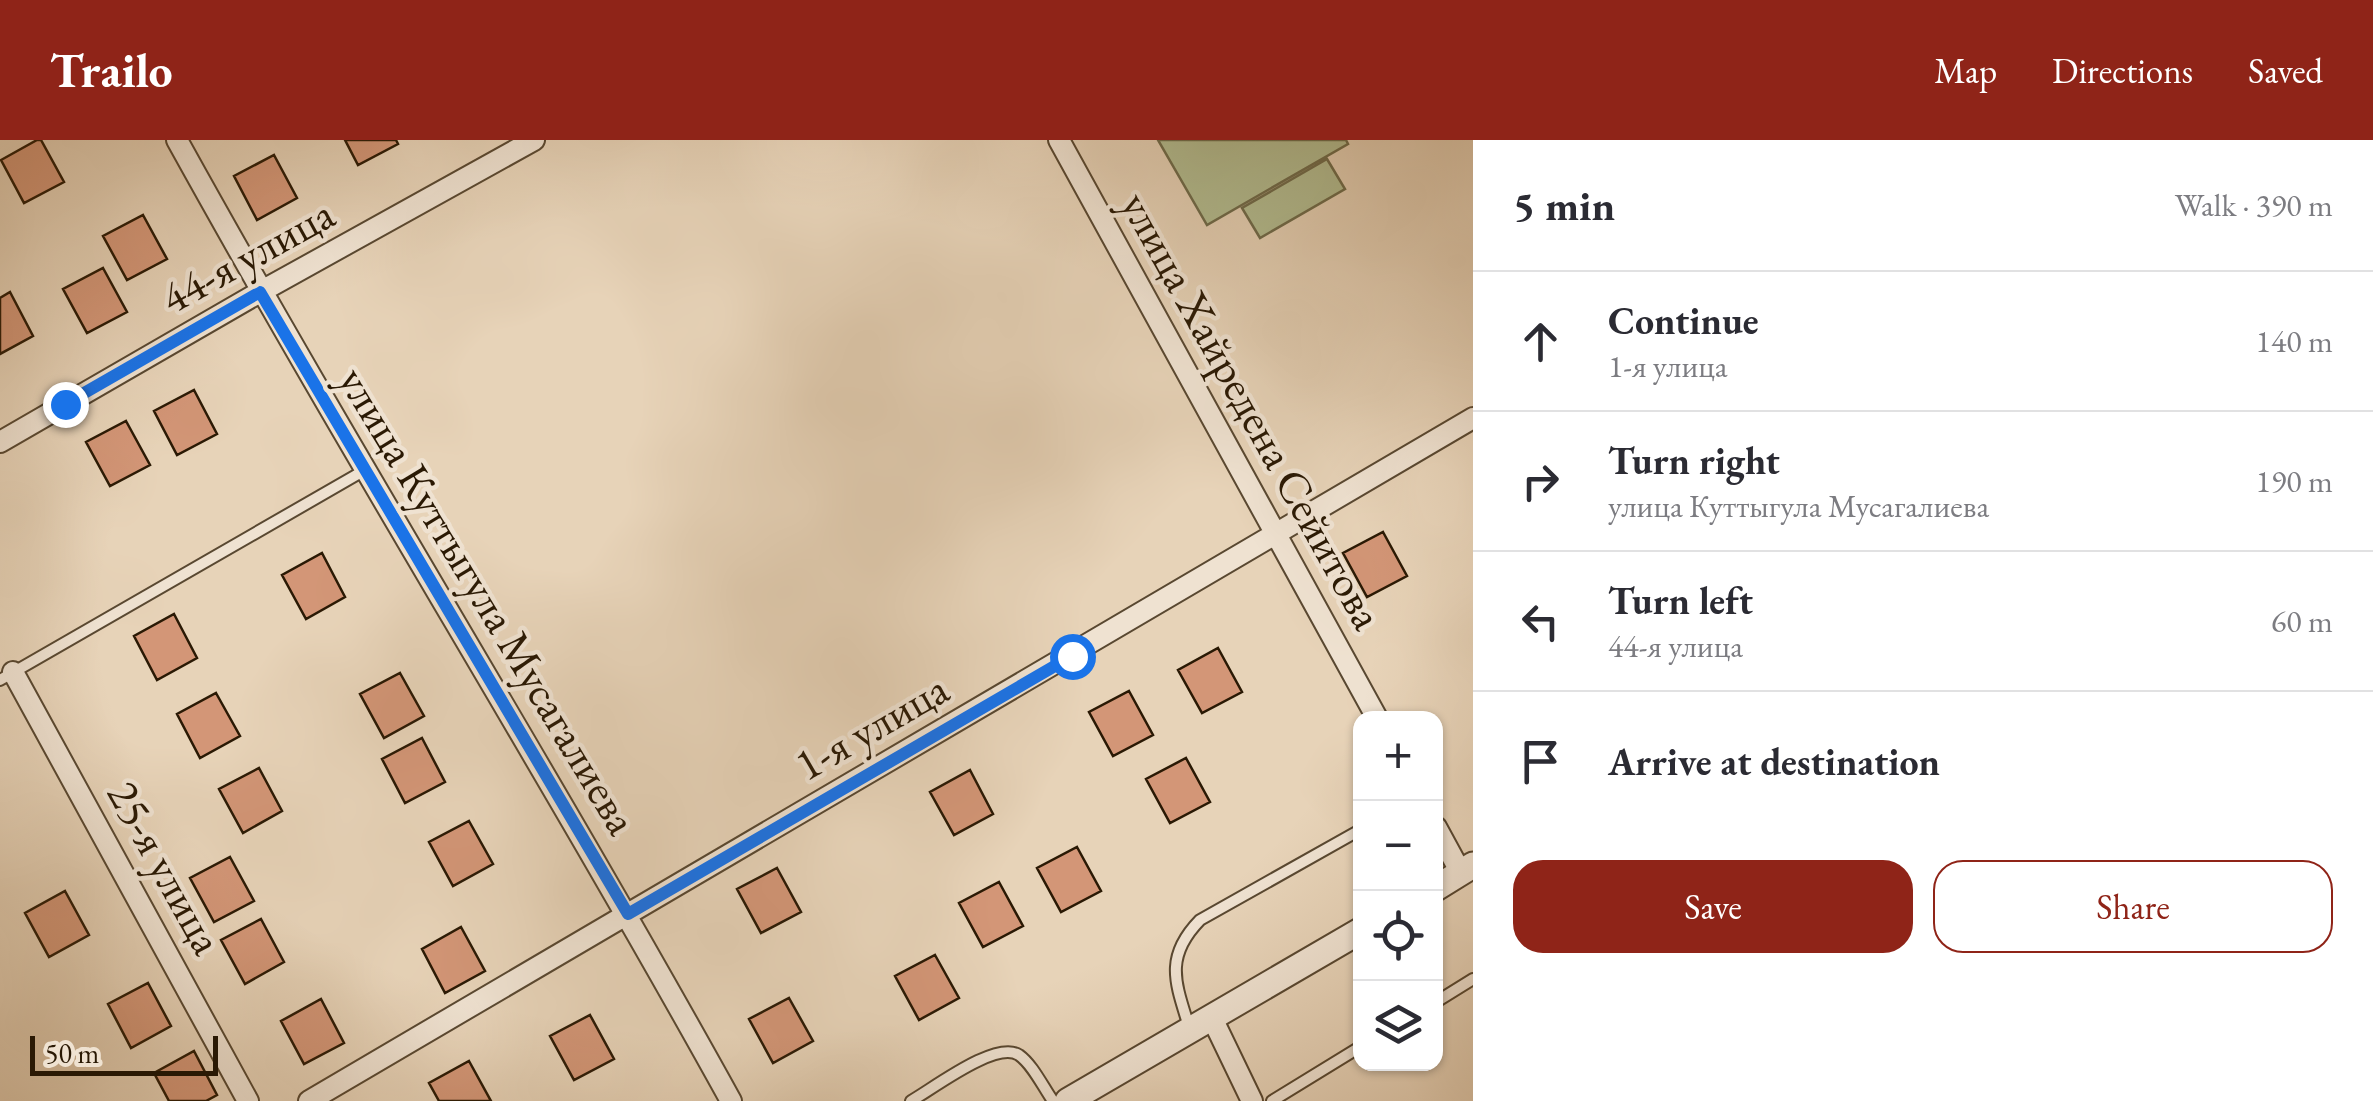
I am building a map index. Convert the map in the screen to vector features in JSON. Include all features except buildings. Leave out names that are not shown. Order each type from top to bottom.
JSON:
[{"type":"street","name":"улица Куттыгула Мусагалиева","points":[[177,140],[260,292],[628,914],[732,1101]]},
{"type":"street","name":"44-я улица","points":[[0,442],[534,140]]},
{"type":"street","name":"улица Хайредена Сейитова","points":[[1059,140],[1372,711]]},
{"type":"street","name":"1-я улица","points":[[309,1101],[1473,418]]},
{"type":"street","name":"25-я улица","points":[[7,676],[248,1101]]},
{"type":"street","points":[[1443,836],[1467,869],[1443,884]]},
{"type":"street","points":[[1068,1101],[1353,935]]},
{"type":"street","points":[[1201,1024],[1252,1101]]},
{"type":"lane","points":[[7,676],[366,470]]},
{"type":"lane","points":[[1201,1024],[1177,986],[1175,956],[1184,936],[1200,920],[1353,834]]},
{"type":"lane","points":[[1443,998],[1473,979]]},
{"type":"lane","points":[[912,1101],[990,1054],[1010,1050],[1023,1057],[1053,1101]]},
{"type":"lane","points":[[1272,1101],[1353,1051]]},
{"type":"green space","points":[[1158,140],[1346,140],[1348,144],[1207,225]]},
{"type":"green space","points":[[1327,159],[1345,189],[1260,238],[1242,208]]},
{"type":"route","points":[[65,404],[260,292],[628,914],[1072,656]]}]
